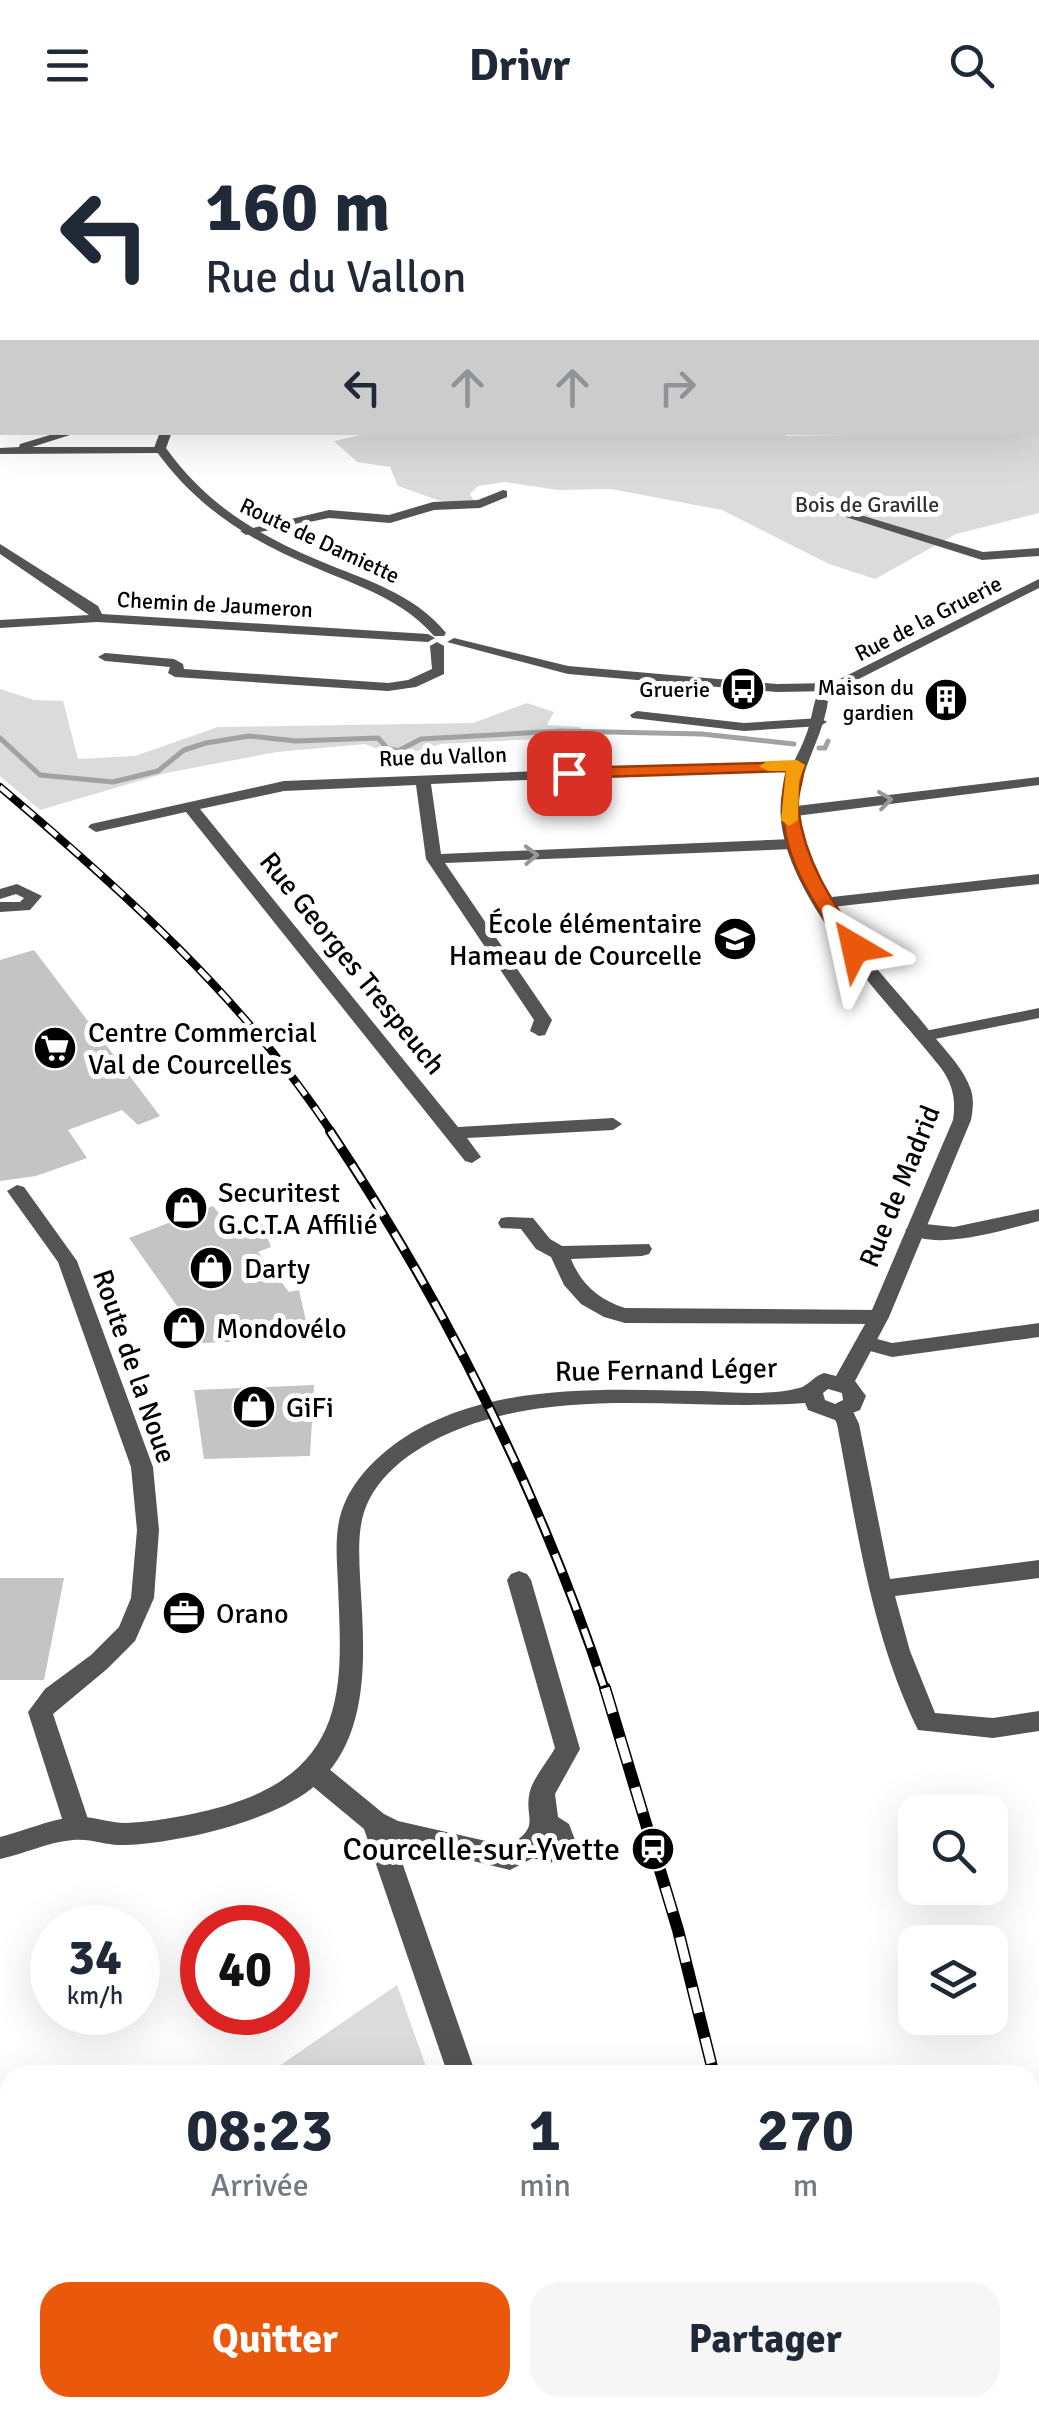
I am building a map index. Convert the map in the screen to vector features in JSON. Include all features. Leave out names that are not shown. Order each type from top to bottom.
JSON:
[{"type":"street","points":[[17,450],[64,435]]},
{"type":"street","points":[[0,451],[57,454],[161,450],[165,435]]},
{"type":"street","name":"Route de Damiette","points":[[161,450],[206,506],[246,531],[370,584],[429,621],[435,639]]},
{"type":"street","points":[[246,531],[330,514],[390,519],[432,506],[480,504],[504,494]]},
{"type":"street","points":[[818,504],[982,556],[1039,552]]},
{"type":"street","points":[[0,548],[94,610],[98,618]]},
{"type":"street","name":"Rue de la Gruerie","points":[[815,695],[840,698],[835,687],[1039,584]]},
{"type":"street","name":"Chemin de Jaumeron","points":[[0,624],[98,618],[435,639],[568,670],[777,688],[815,695]]},
{"type":"street","points":[[105,657],[174,663],[178,667],[175,673],[388,687],[412,684],[439,671],[435,639]]},
{"type":"street","name":"Rue de Madrid","points":[[815,695],[820,722],[790,780],[788,812],[793,844],[823,903],[925,1036],[962,1090],[964,1105],[962,1120],[879,1316],[844,1383]]},
{"type":"street","points":[[637,715],[744,727],[820,722]]},
{"type":"street","name":"Rue du Vallon","points":[[96,827],[284,786],[797,765]]},
{"type":"street","points":[[423,779],[434,859],[542,1020],[538,1031]]},
{"type":"street","points":[[788,812],[1039,781]]},
{"type":"street","name":"Rue Georges Trespeuch","points":[[190,805],[472,1157]]},
{"type":"street","points":[[434,859],[793,844]]},
{"type":"street","points":[[823,903],[1039,879]]},
{"type":"street","points":[[0,894],[23,889],[34,899],[19,909],[0,906]]},
{"type":"street","points":[[925,1036],[1039,1013]]},
{"type":"street","points":[[453,1133],[613,1124]]},
{"type":"street","name":"Route de la Noue","points":[[17,1191],[72,1274],[142,1467],[147,1495],[141,1602],[128,1634],[49,1698],[40,1712],[78,1828]]},
{"type":"street","points":[[915,1230],[954,1234],[1039,1215]]},
{"type":"street","points":[[508,1223],[526,1223],[542,1244],[559,1253],[642,1249]]},
{"type":"street","points":[[559,1253],[565,1272],[588,1303],[610,1314],[640,1318],[879,1316]]},
{"type":"street","points":[[866,1343],[892,1350],[1039,1330]]},
{"type":"street","points":[[824,1382],[844,1383],[853,1391],[855,1401],[842,1412],[821,1408],[812,1395],[824,1382]]},
{"type":"street","name":"Rue Fernand Léger","points":[[0,1848],[78,1828],[124,1834],[250,1808],[276,1798],[314,1772],[338,1736],[353,1689],[348,1558],[354,1507],[392,1457],[432,1432],[471,1416],[562,1398],[634,1394],[812,1395]]},
{"type":"street","points":[[842,1412],[848,1424],[880,1590],[927,1723],[993,1728],[1039,1722]]},
{"type":"street","points":[[880,1590],[1039,1569]]},
{"type":"street","points":[[314,1772],[375,1822],[394,1831],[510,1858],[541,1835],[542,1794],[568,1749],[519,1580]]},
{"type":"street","points":[[375,1822],[459,2065]]},
{"type":"green space","name":"Bois de Graville","points":[[361,435],[1039,435],[1039,513],[956,534],[875,579],[829,564],[722,510],[611,489],[558,490],[505,482],[478,486],[470,494],[474,501],[458,507],[398,486],[390,467],[357,462],[334,441]]},
{"type":"green space","points":[[0,689],[34,700],[63,701],[78,759],[135,756],[218,727],[473,723],[527,703],[554,712],[547,725],[579,727],[594,736],[441,744],[397,757],[365,744],[277,752],[166,773],[40,810],[0,776]]},
{"type":"green space","points":[[397,1985],[425,2065],[281,2065]]},
{"type":"building","name":"Centre Commercial Val de Courcelles","points":[[34,950],[160,1116],[138,1125],[122,1110],[68,1130],[87,1158],[36,1176],[0,1181],[0,960]]},
{"type":"building","points":[[213,1206],[231,1228],[260,1217],[271,1247],[258,1252],[289,1292],[299,1290],[310,1339],[203,1343],[129,1238]]},
{"type":"building","name":"GiFi","points":[[314,1385],[310,1456],[204,1459],[194,1390]]},
{"type":"building","points":[[0,1578],[64,1578],[44,1680],[0,1680]]},
{"type":"waterway","points":[[0,738],[40,775],[113,782],[158,771],[184,750],[249,736],[296,741],[378,738],[387,748],[398,751],[421,739],[561,731],[702,734],[794,744]]},
{"type":"waterway","points":[[819,748],[825,748],[828,741]]},
{"type":"railway","points":[[0,787],[179,948],[260,1037],[332,1133]]},
{"type":"railway","points":[[330,1131],[413,1264],[486,1402],[550,1543],[605,1690]]},
{"type":"railway","points":[[605,1688],[678,1930],[712,2065]]},
{"type":"slow traffic","points":[[768,766],[797,765],[790,780],[789,820]]},
{"type":"place","name":"Gruerie","points":[[743,689]]},
{"type":"place","name":"Maison du gardien","points":[[946,700]]},
{"type":"place","name":"École élémentaire Hameau de Courcelle","points":[[735,939]]},
{"type":"place","name":"Centre Commercial Val de Courcelles","points":[[55,1048]]},
{"type":"place","name":"Securitest G.C.T.A Affilié","points":[[186,1208]]},
{"type":"place","name":"Darty","points":[[211,1268]]},
{"type":"place","name":"Mondovélo","points":[[184,1328]]},
{"type":"place","name":"GiFi","points":[[254,1407]]},
{"type":"place","name":"Orano","points":[[184,1613]]},
{"type":"place","name":"Courcelle-sur-Yvette","points":[[653,1849]]},
{"type":"route","points":[[569,773],[797,765],[790,780],[788,800],[793,844],[823,903],[855,948]]}]
